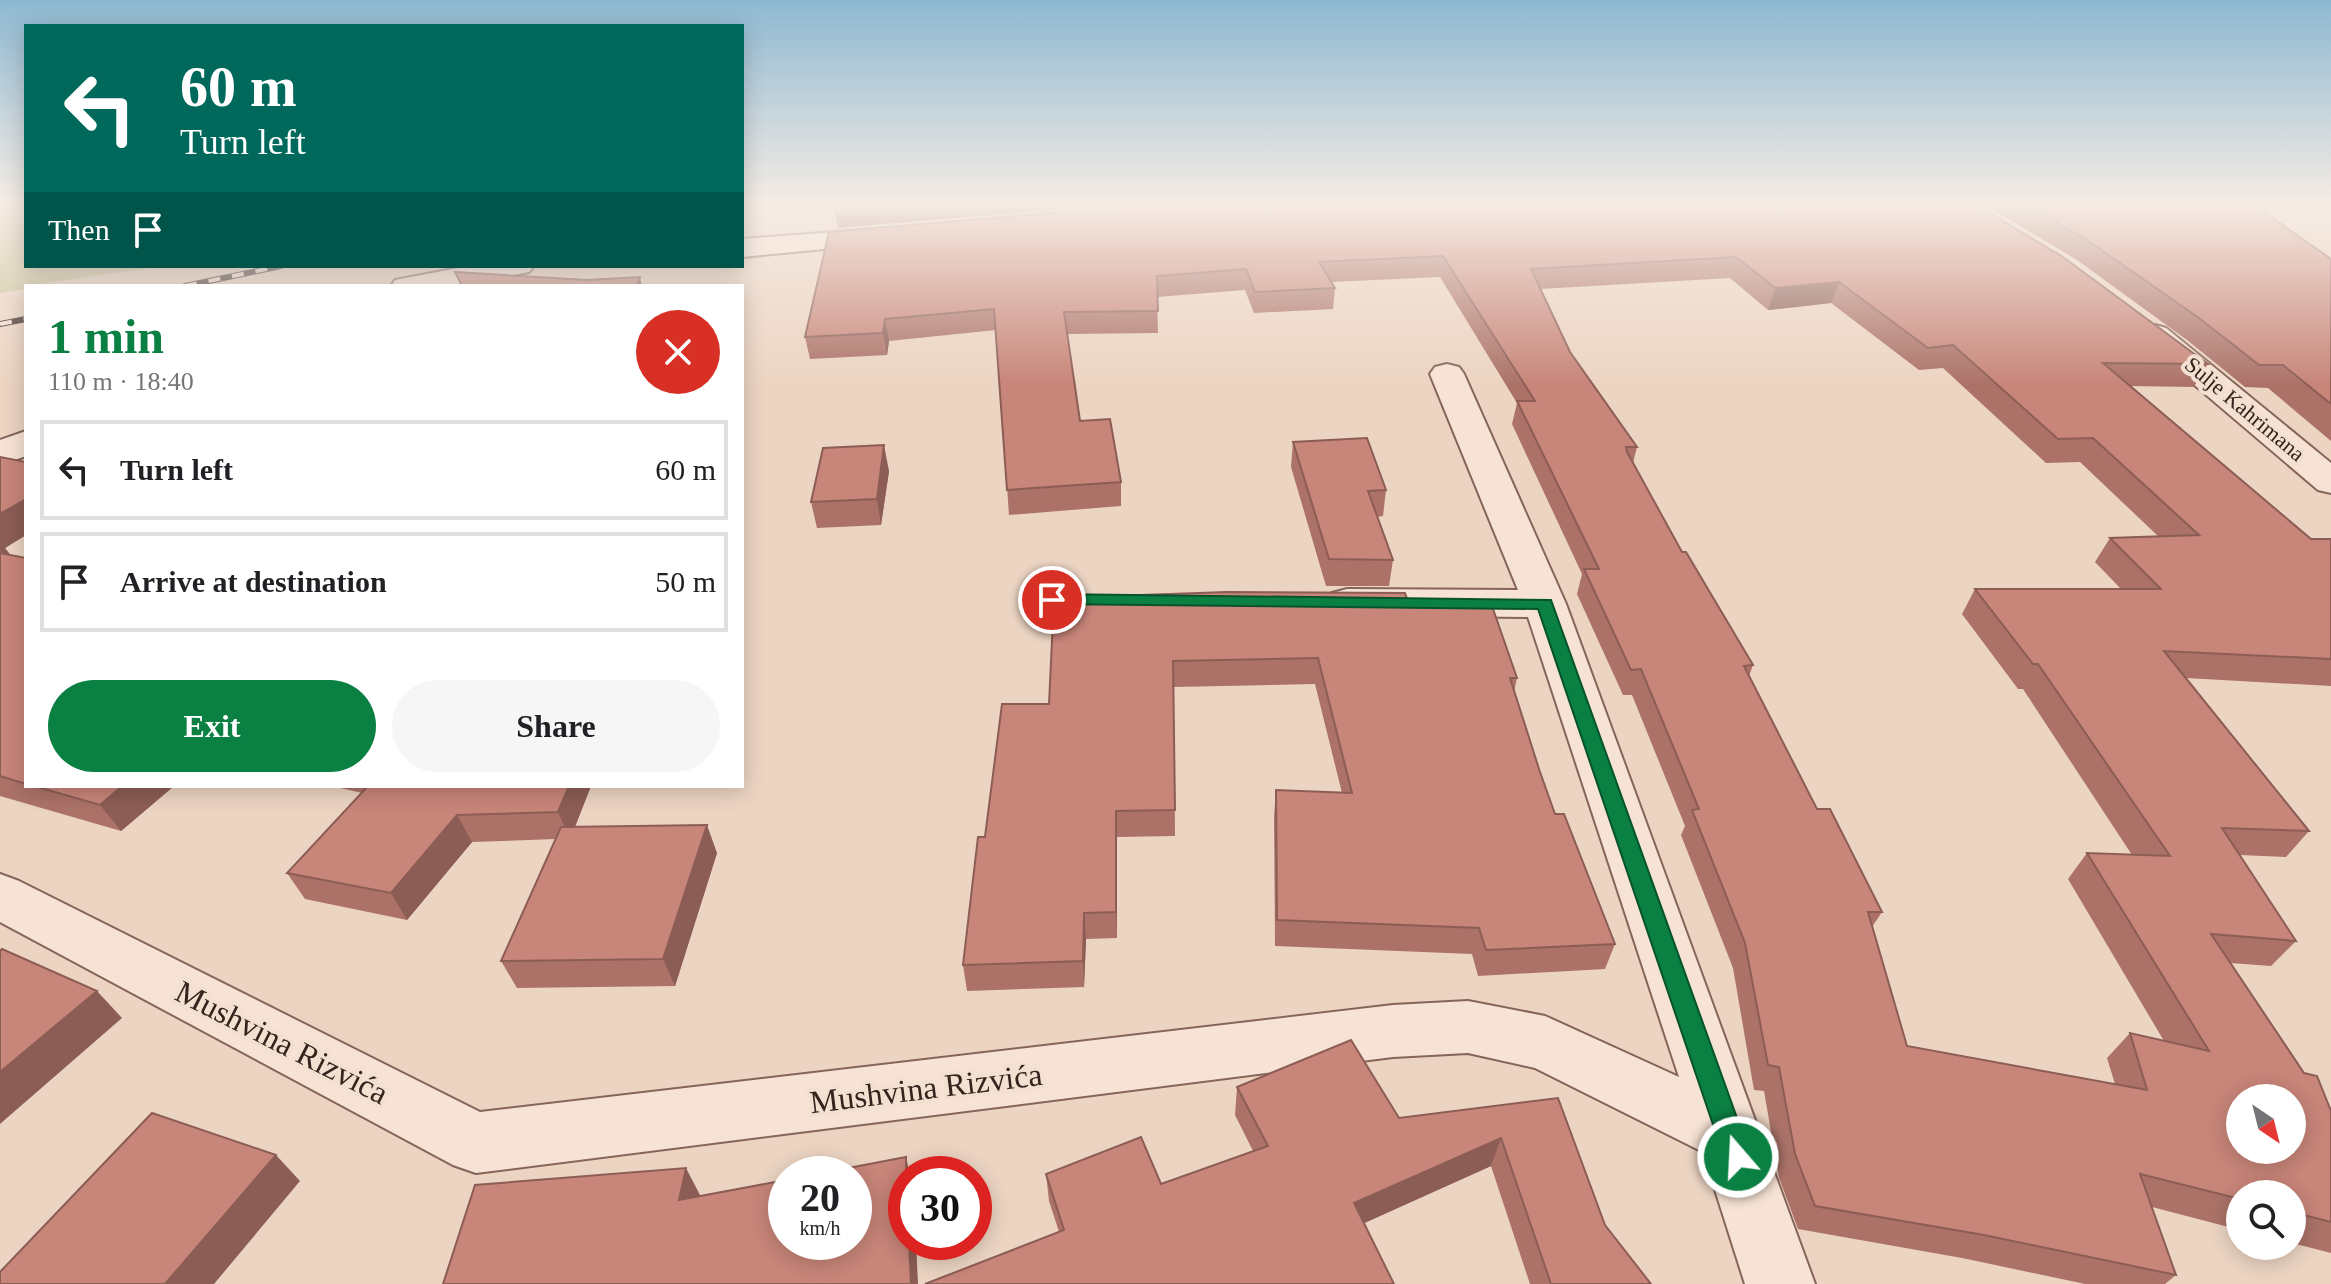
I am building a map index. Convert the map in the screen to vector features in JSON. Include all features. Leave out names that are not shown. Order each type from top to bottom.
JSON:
[{"type":"street","points":[[417,284],[508,268]]},
{"type":"street","name":"Sulje Kahrimana","points":[[2126,314],[2174,349],[2331,482]]},
{"type":"street","points":[[1447,374],[1545,604],[1780,1284]]},
{"type":"street","points":[[0,454],[24,443]]},
{"type":"street","points":[[1306,602],[1545,604]]},
{"type":"street","name":"Mushvina Rizvića","points":[[0,896],[476,1143],[1393,1031],[1468,1027],[1545,1043],[1729,1132]]},
{"type":"shaded area","points":[[0,265],[24,265],[24,268],[150,268],[24,284],[24,289],[0,293]]},
{"type":"building","points":[[821,265],[1321,265],[1335,288],[1255,292],[1246,269],[1157,276],[1158,311],[1064,312],[1080,421],[1110,419],[1121,482],[1007,490],[994,309],[885,319],[883,333],[805,337]]},
{"type":"building","points":[[1449,265],[1601,265],[1531,269],[1570,352],[1637,447],[1626,447],[1627,452],[1682,552],[1686,552],[1753,665],[1744,666],[1817,809],[1830,809],[1882,912],[1868,912],[1907,1046],[2147,1090],[2130,1033],[2209,1051],[2087,853],[2170,856],[2038,664],[2033,664],[1975,589],[2161,589],[2110,538],[2199,535],[2093,438],[2058,439],[1953,345],[1928,348],[1839,282],[1775,288],[1746,265],[2074,265],[2208,364],[2103,363],[2311,539],[2331,539],[2331,659],[2164,651],[2309,831],[2222,828],[2296,941],[2211,934],[2304,1073],[2317,1076],[2331,1111],[2331,1222],[2306,1216],[2306,1180],[2226,1180],[2226,1196],[2140,1174],[2176,1275],[1984,1235],[1815,1206],[1795,1154],[1779,1067],[1768,1065],[1745,943],[1692,810],[1699,809],[1641,669],[1631,670],[1584,569],[1599,569],[1517,401],[1535,401]]},
{"type":"building","points":[[2123,265],[2331,265],[2331,404],[2283,365],[2259,365]]},
{"type":"building","points":[[455,272],[587,280],[640,277],[637,284],[461,284]]},
{"type":"building","points":[[1367,438],[1386,490],[1368,491],[1393,560],[1329,559],[1293,442]]},
{"type":"building","points":[[884,445],[877,499],[811,502],[823,448]]},
{"type":"building","points":[[0,457],[24,462],[24,500],[0,514]]},
{"type":"building","points":[[0,553],[24,558],[24,783],[0,776]]},
{"type":"building","points":[[1227,592],[1405,593],[1410,607],[1492,606],[1517,678],[1510,678],[1555,814],[1564,814],[1615,944],[1486,950],[1479,928],[1277,920],[1276,790],[1352,793],[1318,658],[1173,661],[1175,810],[1116,811],[1116,912],[1084,913],[1083,961],[963,965],[978,837],[985,837],[1002,704],[1049,704],[1054,598]]},
{"type":"building","points":[[41,788],[120,788],[100,805]]},
{"type":"building","points":[[366,788],[568,788],[558,812],[457,815],[391,893],[287,873]]},
{"type":"building","points":[[707,825],[663,959],[501,961],[561,827]]},
{"type":"building","points":[[2,949],[97,991],[0,1072],[0,951]]},
{"type":"building","points":[[1351,1040],[1399,1118],[1558,1098],[1605,1225],[1651,1284],[1551,1284],[1501,1138],[1354,1203],[1394,1284],[925,1284],[1064,1230],[1046,1174],[1141,1137],[1161,1184],[1268,1146],[1237,1087]]},
{"type":"building","points":[[152,1113],[276,1155],[165,1284],[0,1284],[0,1272]]},
{"type":"building","points":[[888,1160],[888,1260],[910,1260],[911,1284],[443,1284],[475,1185],[686,1168],[679,1200],[768,1183],[768,1260],[872,1260],[872,1163]]},
{"type":"railway","points":[[195,284],[271,268]]},
{"type":"railway","points":[[0,324],[24,319]]},
{"type":"route","points":[[1052,600],[1545,604],[1738,1157]]}]
